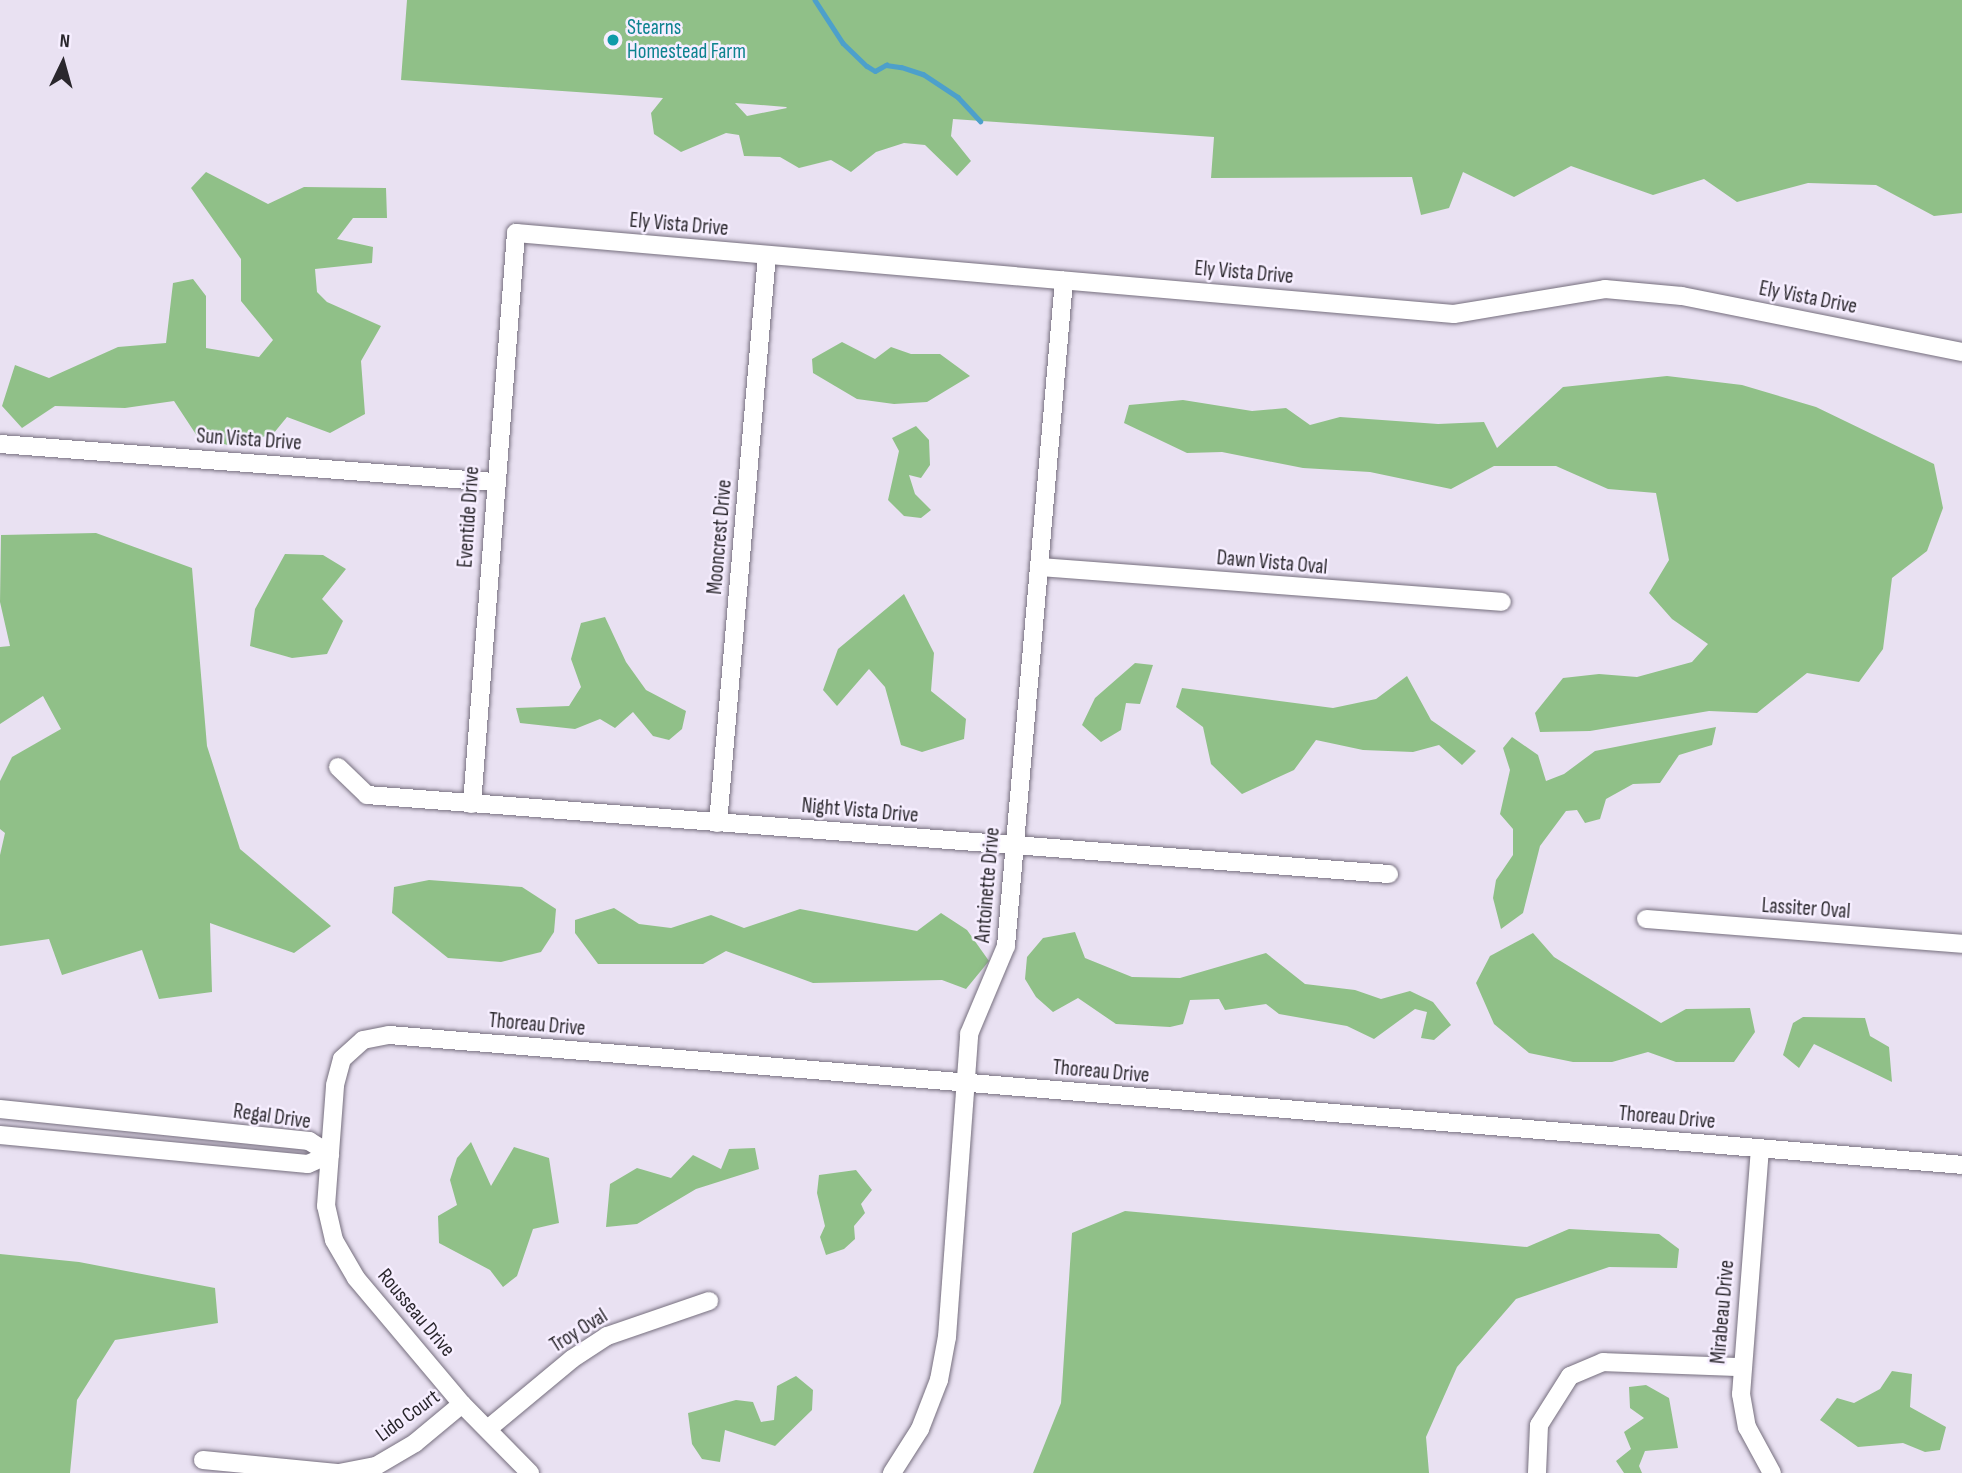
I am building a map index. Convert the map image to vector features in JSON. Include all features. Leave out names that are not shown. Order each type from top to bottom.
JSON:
[{"type":"street","name":"Ely Vista Drive","points":[[516,233],[1454,314],[1605,289],[1682,296],[1962,352]]},
{"type":"street","name":"Eventide Drive","points":[[472,804],[516,233]]},
{"type":"street","name":"Mooncrest Drive","points":[[718,822],[767,255]]},
{"type":"street","name":"Antoinette Drive","points":[[892,1473],[920,1429],[939,1380],[947,1337],[964,1083],[975,1014],[1006,946],[1064,281]]},
{"type":"street","name":"Sun Vista Drive","points":[[0,444],[495,482]]},
{"type":"street","name":"Dawn Vista Oval","points":[[1039,567],[1502,602]]},
{"type":"street","name":"Night Vista Drive","points":[[338,767],[367,794],[1389,874]]},
{"type":"street","name":"Lassiter Oval","points":[[1646,919],[1962,944]]},
{"type":"street","name":"Thoreau Drive","points":[[330,1154],[335,1085],[342,1059],[355,1044],[377,1036],[1962,1165]]},
{"type":"street","name":"Regal Drive","points":[[0,1110],[309,1141],[330,1154]]},
{"type":"street","points":[[50,1139],[52,1115]]},
{"type":"street","name":"Regal Drive","points":[[0,1135],[308,1164],[330,1154]]},
{"type":"street","name":"Mirabeau Drive","points":[[1760,1148],[1741,1367],[1747,1427],[1772,1473]]},
{"type":"street","name":"Rousseau Drive","points":[[330,1154],[326,1206],[334,1240],[356,1278],[462,1404],[489,1428],[530,1473]]},
{"type":"street","name":"Troy Oval","points":[[489,1428],[572,1359],[607,1336],[709,1301]]},
{"type":"street","points":[[1537,1473],[1539,1425],[1570,1376],[1602,1362],[1741,1367]]},
{"type":"street","name":"Lido Court","points":[[203,1460],[339,1473],[376,1465],[415,1443],[462,1404]]},
{"type":"green space","points":[[407,0],[1962,0],[1962,213],[1934,216],[1876,185],[1808,183],[1737,202],[1704,179],[1653,195],[1571,166],[1514,197],[1463,172],[1449,208],[1421,215],[1412,177],[1211,178],[1214,137],[953,119],[951,136],[971,161],[957,176],[925,145],[904,143],[876,152],[851,172],[831,160],[799,168],[780,157],[744,156],[739,135],[726,133],[681,152],[654,134],[651,113],[663,98],[401,80]],"holes":[[[735,103],[786,107],[747,116]]]},
{"type":"green space","points":[[206,172],[268,204],[304,187],[386,188],[387,218],[353,218],[337,239],[373,247],[372,263],[315,269],[317,292],[327,302],[381,326],[361,361],[365,414],[330,433],[287,417],[273,434],[231,446],[197,436],[174,401],[125,408],[55,406],[22,428],[2,406],[15,365],[49,378],[118,347],[166,343],[173,283],[193,279],[206,296],[206,348],[259,357],[273,340],[241,301],[241,259],[191,188]]},
{"type":"green space","points":[[842,342],[875,359],[891,347],[911,354],[940,354],[970,376],[927,402],[894,404],[857,399],[813,373],[812,359]]},
{"type":"green space","points":[[1667,376],[1742,385],[1816,407],[1934,464],[1943,508],[1927,551],[1892,578],[1883,649],[1859,682],[1807,673],[1757,713],[1709,711],[1590,731],[1540,732],[1535,713],[1563,678],[1599,674],[1637,677],[1692,662],[1708,644],[1672,619],[1649,593],[1669,560],[1656,493],[1608,489],[1556,466],[1494,466],[1451,489],[1370,472],[1303,468],[1222,452],[1187,453],[1124,423],[1129,405],[1183,400],[1252,411],[1286,408],[1310,425],[1340,417],[1438,424],[1484,422],[1497,448],[1563,387]]},
{"type":"green space","points":[[916,426],[929,440],[930,465],[921,478],[909,475],[915,494],[931,510],[921,518],[904,516],[888,500],[899,451],[892,438]]},
{"type":"green space","points":[[96,533],[192,568],[207,746],[240,849],[331,926],[294,953],[210,923],[212,992],[159,999],[142,950],[62,975],[49,939],[0,946],[0,855],[5,833],[0,829],[0,781],[12,757],[61,729],[43,696],[0,724],[0,647],[10,646],[0,602],[1,535]]},
{"type":"green space","points":[[285,554],[323,555],[346,569],[322,599],[343,621],[327,654],[292,658],[250,646],[255,609]]},
{"type":"green space","points":[[904,594],[934,653],[931,691],[966,719],[964,739],[922,752],[901,745],[885,687],[869,669],[837,706],[823,690],[838,649]]},
{"type":"green space","points":[[605,617],[626,662],[646,690],[686,711],[682,729],[669,740],[653,736],[633,712],[615,728],[600,719],[575,729],[520,723],[516,708],[569,706],[581,687],[571,659],[581,623]]},
{"type":"green space","points":[[1135,663],[1153,665],[1140,704],[1126,703],[1121,730],[1101,742],[1082,725],[1095,698]]},
{"type":"green space","points":[[1407,676],[1431,720],[1476,751],[1462,765],[1439,745],[1413,752],[1363,750],[1316,740],[1294,770],[1242,794],[1211,764],[1203,727],[1176,707],[1182,688],[1333,708],[1376,699]]},
{"type":"green space","points":[[1716,727],[1712,745],[1679,755],[1660,783],[1633,784],[1606,799],[1600,819],[1585,823],[1577,810],[1566,811],[1540,846],[1523,913],[1501,929],[1493,898],[1496,880],[1513,855],[1513,829],[1500,814],[1510,770],[1503,748],[1512,737],[1538,755],[1546,781],[1564,774],[1595,751]]},
{"type":"green space","points":[[429,880],[522,887],[556,909],[554,932],[541,952],[501,962],[448,958],[392,913],[394,887]]},
{"type":"green space","points":[[614,908],[639,924],[671,928],[711,915],[744,928],[800,909],[917,931],[941,913],[967,930],[989,961],[966,989],[942,980],[813,983],[726,951],[703,964],[598,964],[575,933],[575,920]]},
{"type":"green space","points":[[1075,932],[1085,958],[1132,977],[1180,978],[1266,953],[1305,984],[1355,990],[1381,999],[1410,991],[1433,1002],[1451,1025],[1434,1040],[1421,1038],[1427,1012],[1415,1009],[1374,1039],[1347,1026],[1279,1014],[1266,1004],[1225,1010],[1219,999],[1190,1000],[1183,1024],[1170,1027],[1116,1024],[1078,998],[1053,1012],[1036,997],[1025,979],[1027,957],[1043,938]]},
{"type":"green space","points":[[1533,933],[1554,957],[1661,1023],[1686,1009],[1750,1008],[1755,1032],[1734,1062],[1676,1062],[1648,1052],[1612,1062],[1573,1062],[1529,1053],[1494,1024],[1476,983],[1490,956]]},
{"type":"green space","points":[[1803,1017],[1865,1018],[1870,1036],[1889,1047],[1892,1082],[1814,1044],[1799,1068],[1783,1055],[1793,1023]]},
{"type":"green space","points":[[471,1142],[491,1186],[514,1147],[549,1158],[559,1223],[533,1229],[517,1276],[503,1287],[490,1270],[439,1243],[438,1216],[457,1205],[450,1180],[457,1158]]},
{"type":"green space","points":[[755,1148],[759,1169],[696,1189],[637,1224],[606,1227],[610,1184],[637,1168],[671,1178],[693,1155],[721,1169],[729,1149]]},
{"type":"green space","points":[[856,1170],[872,1190],[861,1204],[865,1213],[854,1226],[855,1239],[844,1249],[826,1255],[820,1237],[825,1226],[817,1193],[819,1175]]},
{"type":"green space","points":[[1125,1211],[1527,1247],[1569,1229],[1659,1234],[1679,1249],[1677,1268],[1609,1267],[1516,1299],[1457,1367],[1426,1437],[1429,1473],[1033,1473],[1061,1403],[1072,1233]]},
{"type":"green space","points":[[0,1254],[79,1262],[215,1288],[218,1323],[115,1340],[77,1400],[70,1473],[0,1473]]},
{"type":"green space","points":[[1892,1371],[1912,1374],[1910,1407],[1946,1427],[1940,1450],[1925,1452],[1903,1443],[1858,1447],[1820,1420],[1837,1398],[1854,1403],[1880,1389]]},
{"type":"green space","points":[[796,1376],[813,1390],[812,1410],[775,1446],[725,1430],[720,1462],[702,1459],[692,1444],[688,1413],[736,1400],[753,1402],[761,1422],[774,1420],[777,1386]]},
{"type":"green space","points":[[1646,1385],[1669,1398],[1678,1448],[1645,1451],[1639,1466],[1642,1473],[1624,1473],[1616,1461],[1631,1449],[1624,1432],[1644,1418],[1630,1408],[1629,1387]]},
{"type":"waterway","points":[[815,0],[843,43],[867,66],[875,71],[886,65],[923,74],[958,97],[980,121]]},
{"type":"place","name":"Stearns Homestead Farm","points":[[613,40]]}]
